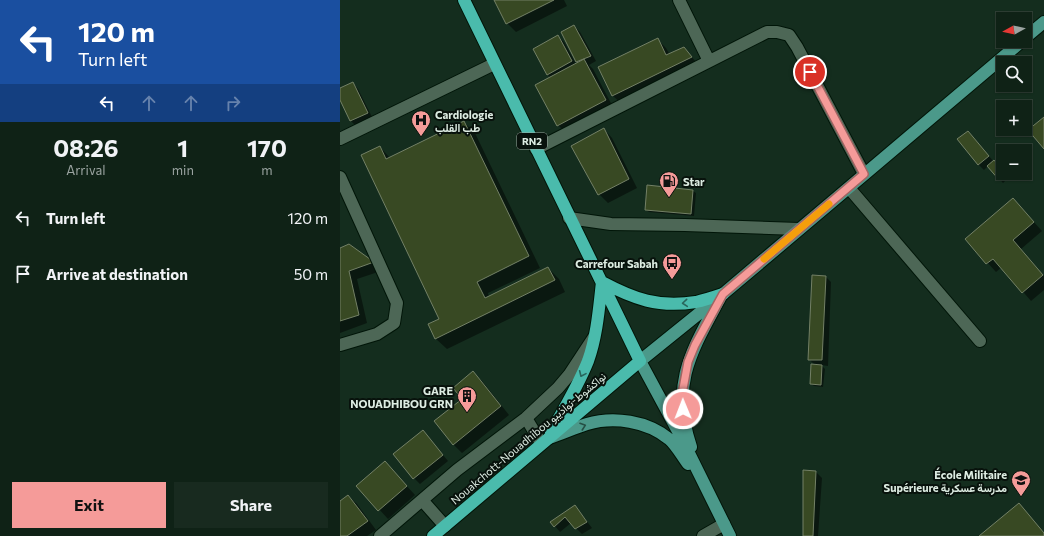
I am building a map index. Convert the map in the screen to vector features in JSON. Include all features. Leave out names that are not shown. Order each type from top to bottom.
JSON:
[{"type":"highway","name":"RN2","points":[[464,0],[640,361]]},
{"type":"highway","points":[[544,441],[576,387],[588,360],[595,336],[602,282],[626,294],[652,303],[673,304],[697,302],[723,294]]},
{"type":"highway","name":"Nouakchott-Nouadhibou نواكشوط-نواذيبو","points":[[433,536],[640,361]]},
{"type":"main road","points":[[1032,32],[1044,22]]},
{"type":"main road","points":[[730,536],[681,437],[640,361],[723,294],[1014,48]]},
{"type":"main road","points":[[706,489],[688,436],[682,394],[684,379],[690,357],[723,294]]},
{"type":"main road","points":[[544,441],[588,424],[606,420],[623,420],[641,425],[655,430],[670,440],[706,489]]},
{"type":"street","points":[[679,0],[709,62]]},
{"type":"street","points":[[536,149],[767,32],[777,32],[789,35],[797,47],[864,174]]},
{"type":"street","points":[[340,139],[494,64]]},
{"type":"street","points":[[340,177],[397,303],[394,323],[377,334],[340,345]]},
{"type":"street","points":[[848,188],[980,342]]},
{"type":"street","points":[[569,218],[610,224],[685,225],[799,230]]},
{"type":"street","points":[[380,536],[457,470],[526,418],[558,388],[569,375],[595,336]]},
{"type":"street","points":[[526,418],[544,441]]},
{"type":"street","points":[[422,500],[445,526]]},
{"type":"street","points":[[703,536],[724,524]]},
{"type":"building","points":[[494,0],[554,0],[506,24]]},
{"type":"building","points":[[574,25],[591,56],[576,62],[561,32]]},
{"type":"building","points":[[558,35],[572,61],[547,75],[533,49]]},
{"type":"building","points":[[658,38],[666,55],[684,47],[692,57],[612,96],[598,67]]},
{"type":"building","points":[[584,59],[606,100],[557,126],[535,85]]},
{"type":"building","points":[[353,82],[368,113],[350,121],[340,100],[340,88]]},
{"type":"building","points":[[1044,117],[1044,149],[1032,135],[1032,127]]},
{"type":"building","points":[[464,121],[529,256],[477,282],[485,298],[548,267],[555,280],[435,339],[428,324],[439,319],[361,155],[380,146],[386,159]]},
{"type":"building","points":[[604,128],[629,179],[598,195],[571,146]]},
{"type":"building","points":[[968,131],[989,156],[978,165],[957,139]]},
{"type":"building","points":[[994,160],[996,162],[996,176],[987,166]]},
{"type":"building","points":[[647,185],[693,190],[691,214],[645,210]]},
{"type":"building","points":[[1013,198],[1034,222],[1013,240],[1043,275],[1022,293],[993,259],[986,264],[965,239]]},
{"type":"building","points":[[349,244],[374,262],[349,271],[359,315],[340,321],[340,248]]},
{"type":"building","points":[[812,275],[826,276],[822,360],[808,360]]},
{"type":"building","points":[[811,364],[822,365],[821,385],[810,384]]},
{"type":"building","name":"GARE NOUADHIBOU GRN","points":[[473,371],[501,406],[453,445],[434,421],[462,399],[453,388]]},
{"type":"building","points":[[423,430],[443,455],[413,479],[393,454]]},
{"type":"building","points":[[385,461],[407,486],[378,511],[356,486]]},
{"type":"building","points":[[803,470],[816,471],[813,536],[803,536]]},
{"type":"building","points":[[348,495],[368,521],[347,536],[340,536],[340,501]]},
{"type":"building","points":[[1019,503],[1044,533],[1044,536],[979,536]]},
{"type":"building","points":[[575,505],[587,522],[575,529],[565,517],[554,527],[550,522]]},
{"type":"slow traffic","points":[[764,259],[829,204]]},
{"type":"place","name":"Cardiologie طب القلب","points":[[421,137]]},
{"type":"place","name":"Star","points":[[669,198]]},
{"type":"place","name":"Carrefour Sabah","points":[[672,280]]},
{"type":"place","name":"GARE NOUADHIBOU GRN","points":[[467,413]]},
{"type":"place","name":"École Militaire Supérieure مدرسة عسكرية","points":[[1021,497]]},
{"type":"route","points":[[683,409],[682,394],[688,362],[695,345],[723,294],[864,174],[810,72]]}]
